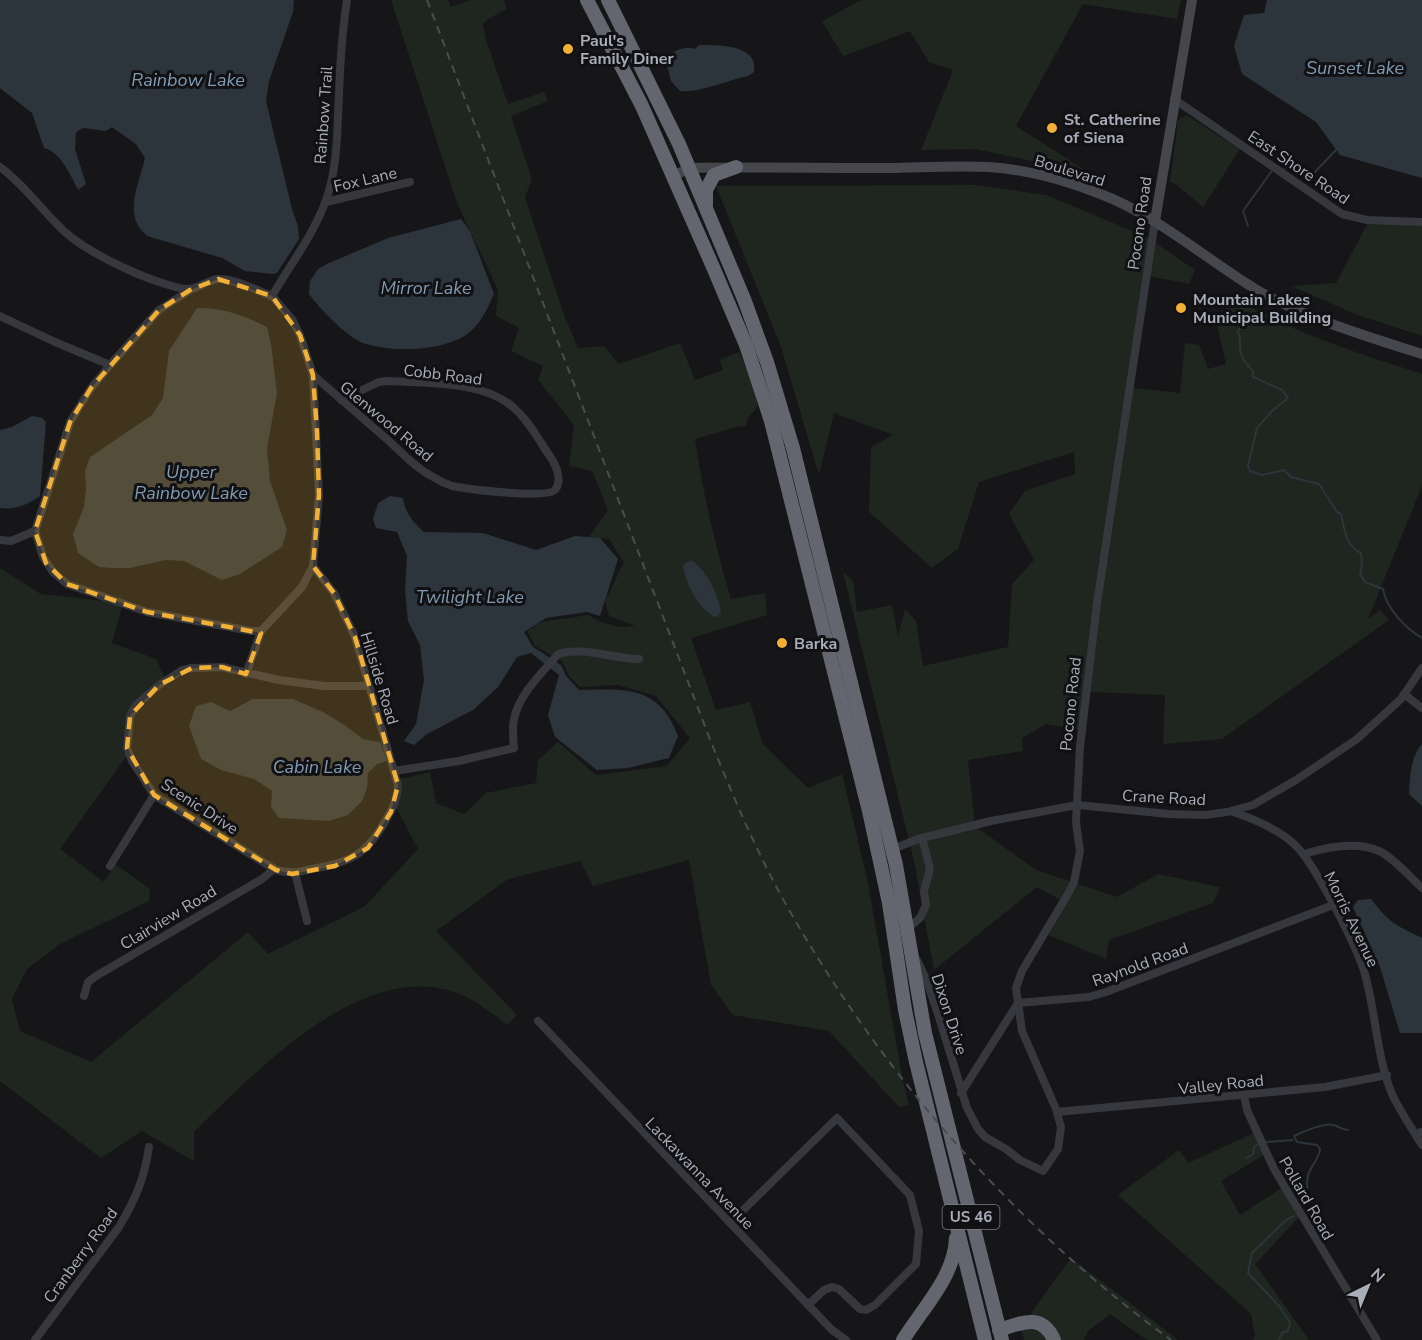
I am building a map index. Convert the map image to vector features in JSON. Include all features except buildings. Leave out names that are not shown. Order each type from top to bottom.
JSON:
[{"type":"highway","name":"US 46","points":[[587,0],[637,97],[736,319],[774,431],[882,865],[907,1020],[982,1339]]},
{"type":"highway","name":"US 46","points":[[608,0],[651,86],[688,168],[768,362],[793,448],[893,849],[925,1033],[1001,1335]]},
{"type":"highway","points":[[706,209],[706,190],[709,182],[722,171],[736,167]]},
{"type":"highway","points":[[903,1340],[913,1333],[949,1267],[955,1251],[956,1224]]},
{"type":"highway","points":[[1001,1335],[1023,1323],[1035,1322],[1049,1330],[1054,1340]]},
{"type":"main road","name":"Pocono Road","points":[[1155,221],[1192,0]]},
{"type":"main road","name":"Boulevard","points":[[673,177],[688,168],[736,167],[990,167],[1022,171],[1100,194],[1155,221],[1242,281],[1270,297],[1321,320],[1422,354]]},
{"type":"street","name":"Rainbow Trail","points":[[272,296],[326,202],[337,154],[339,82],[347,0]]},
{"type":"street","name":"East Shore Road","points":[[1174,99],[1342,214],[1367,220],[1422,222]]},
{"type":"street","points":[[0,167],[22,186],[66,233],[86,248],[160,282],[190,290]]},
{"type":"street","name":"Fox Lane","points":[[326,202],[410,182]]},
{"type":"street","name":"Pocono Road","points":[[961,1093],[978,1129],[986,1137],[1020,1160],[1043,1171],[1052,1160],[1061,1138],[1061,1127],[1057,1112],[1022,1030],[1016,988],[1022,971],[1074,882],[1080,851],[1077,806],[1084,707],[1097,603],[1155,221]]},
{"type":"street","points":[[246,674],[261,631],[302,587],[313,566],[319,477],[313,375],[300,335],[292,320],[272,296],[219,279],[207,281],[159,310],[91,388],[70,422],[35,531],[46,563],[67,584],[147,612],[250,631],[261,631]]},
{"type":"street","points":[[0,317],[110,365]]},
{"type":"street","name":"Glenwood Road","points":[[313,375],[409,459],[433,477],[450,485],[515,493],[547,494],[553,491]]},
{"type":"street","name":"Cobb Road","points":[[341,400],[379,382],[388,381],[474,388],[495,396],[522,416],[552,459],[558,477],[558,485],[553,491]]},
{"type":"street","points":[[0,540],[11,541],[35,531]]},
{"type":"street","name":"Hillside Road","points":[[313,566],[334,593],[355,637],[394,771]]},
{"type":"street","points":[[394,771],[459,761],[514,748],[513,732],[516,711],[558,654],[576,651],[624,659],[639,659]]},
{"type":"street","name":"Scenic Drive","points":[[369,686],[324,686],[211,666],[182,670],[159,685],[136,705],[130,716],[127,748],[132,762],[153,795],[274,869],[295,873],[335,866],[368,848],[383,826],[398,795],[394,771]]},
{"type":"street","name":"Crane Road","points":[[893,849],[922,838],[991,821],[1077,806],[1205,815],[1232,811],[1260,802],[1342,750],[1391,709],[1422,668]]},
{"type":"street","points":[[1404,694],[1422,708]]},
{"type":"street","points":[[110,866],[153,795]]},
{"type":"street","name":"Morris Avenue","points":[[1232,811],[1255,819],[1281,834],[1304,854],[1333,905],[1366,976],[1392,1094],[1422,1145]]},
{"type":"street","points":[[908,929],[920,918],[927,905],[924,891],[930,869],[922,838]]},
{"type":"street","points":[[1304,854],[1335,847],[1363,847],[1380,851],[1422,888]]},
{"type":"street","name":"Clairview Road","points":[[84,996],[88,982],[96,976],[262,879],[274,869]]},
{"type":"street","points":[[295,873],[307,921]]},
{"type":"street","name":"Raynold Road","points":[[1018,1004],[1089,997],[1106,992],[1333,905]]},
{"type":"street","name":"Dixon Drive","points":[[910,946],[926,980],[961,1093]]},
{"type":"street","points":[[961,1093],[1018,1004]]},
{"type":"street","name":"Lackawanna Avenue","points":[[538,1021],[832,1330],[846,1340]]},
{"type":"street","name":"Valley Road","points":[[1057,1112],[1325,1087],[1387,1075]]},
{"type":"street","name":"Pollard Road","points":[[1244,1095],[1247,1110],[1274,1169],[1377,1340]]},
{"type":"street","points":[[730,1223],[837,1118],[910,1195],[919,1231],[918,1259],[908,1273],[875,1305],[866,1310],[860,1309],[838,1289],[832,1287],[824,1290],[808,1305]]},
{"type":"street","points":[[1413,1129],[1422,1132]]},
{"type":"street","name":"Cranberry Road","points":[[35,1340],[128,1212],[145,1174],[149,1147]]},
{"type":"street","points":[[982,1339],[1001,1335]]},
{"type":"highlighted area","points":[[218,279],[272,296],[300,335],[313,375],[317,432],[319,495],[313,566],[334,593],[355,637],[398,785],[391,812],[368,848],[335,866],[292,874],[276,870],[154,795],[127,748],[130,716],[159,685],[192,668],[222,667],[246,674],[261,633],[147,612],[67,584],[46,563],[35,531],[70,422],[91,388],[159,310],[190,290]]},
{"type":"shaded area","points":[[391,0],[448,0],[451,7],[470,0],[504,0],[507,9],[483,24],[486,40],[508,104],[544,92],[548,101],[511,116],[532,179],[525,197],[564,315],[578,348],[604,346],[619,364],[680,343],[695,380],[723,370],[720,360],[739,352],[752,382],[758,406],[747,419],[746,427],[740,426],[695,439],[710,519],[731,599],[765,593],[767,615],[691,638],[716,710],[750,702],[763,744],[808,788],[842,774],[867,878],[909,1105],[899,1107],[829,1031],[733,1015],[711,985],[689,860],[593,886],[580,861],[508,879],[436,931],[517,1015],[507,1025],[472,1000],[448,990],[413,987],[377,994],[342,1009],[276,1055],[194,1132],[194,1160],[142,1131],[101,1158],[0,1081],[0,568],[41,594],[123,603],[112,643],[156,659],[166,679],[130,718],[129,753],[60,849],[104,882],[115,864],[150,889],[149,901],[60,944],[27,969],[12,999],[20,1031],[91,1062],[248,932],[268,954],[365,906],[418,849],[396,807],[400,779],[430,772],[436,803],[464,814],[486,793],[536,783],[538,760],[558,742],[596,775],[667,766],[690,738],[656,696],[618,685],[580,687],[569,676],[562,661],[535,646],[527,631],[541,622],[588,615],[601,622],[620,627],[635,626],[609,616],[605,601],[624,562],[609,539],[589,537],[608,510],[592,471],[569,466],[574,425],[538,380],[543,366],[511,351],[519,328],[496,316],[498,290],[457,203]]},
{"type":"shaded area","points":[[861,0],[1181,0],[1177,19],[1083,4],[1016,126],[1091,174],[976,149],[921,150],[953,70],[929,62],[910,31],[843,56],[822,21]]},
{"type":"shaded area","points":[[1186,115],[1240,149],[1203,207],[1177,185],[1170,182],[1178,120]]},
{"type":"shaded area","points":[[975,185],[1046,195],[1147,237],[1195,270],[1189,284],[1149,276],[1133,388],[1180,393],[1185,343],[1199,345],[1208,369],[1226,364],[1217,324],[1233,296],[1300,331],[1422,374],[1422,486],[1368,619],[1380,610],[1389,620],[1222,739],[1163,744],[1165,695],[1090,692],[1084,731],[1046,724],[1022,738],[1023,751],[968,760],[975,826],[1036,870],[1117,897],[1158,874],[1220,887],[1213,903],[1109,940],[1106,959],[1046,934],[1066,903],[1037,887],[934,970],[914,861],[843,572],[853,581],[857,612],[892,605],[898,636],[905,609],[916,621],[923,666],[1008,647],[1012,584],[1034,560],[1009,514],[1025,491],[1075,474],[1074,452],[979,482],[958,549],[932,568],[869,512],[871,447],[893,435],[834,413],[819,475],[781,347],[716,186]]},
{"type":"shaded area","points":[[1370,219],[1422,223],[1422,336],[1355,314],[1291,286],[1336,283]]},
{"type":"shaded area","points":[[1256,1132],[1267,1153],[1221,1181],[1240,1215],[1283,1187],[1301,1215],[1255,1264],[1309,1340],[1252,1340],[1255,1336],[1251,1314],[1118,1195],[1179,1150],[1188,1163]]},
{"type":"shaded area","points":[[1071,1258],[1178,1340],[1147,1340],[1110,1314],[1088,1331],[1084,1340],[1024,1340],[1019,1323],[1024,1323]]},
{"type":"water","name":"Rainbow Lake","points":[[0,0],[294,0],[293,12],[269,81],[266,101],[298,226],[299,239],[277,273],[245,271],[222,258],[147,236],[139,228],[134,209],[136,189],[145,158],[136,144],[112,127],[106,131],[83,128],[76,132],[75,149],[86,184],[78,190],[56,154],[44,148],[32,113],[0,88]]},
{"type":"water","name":"Sunset Lake","points":[[1267,0],[1422,0],[1422,178],[1340,155],[1316,122],[1242,74],[1234,46],[1244,15],[1264,13]]},
{"type":"water","points":[[699,45],[726,46],[744,51],[754,63],[754,72],[748,76],[706,88],[680,91],[671,81],[665,57],[683,48],[695,49]]},
{"type":"water","name":"Mirror Lake","points":[[461,219],[470,231],[494,294],[480,321],[463,337],[436,346],[405,349],[363,343],[334,322],[309,294],[310,281],[318,269],[329,263],[388,238]]},
{"type":"water","name":"Upper Rainbow Lake","points":[[197,308],[233,313],[267,327],[277,393],[267,448],[270,481],[287,530],[282,547],[240,574],[222,580],[184,561],[165,560],[130,568],[99,567],[78,553],[73,534],[84,507],[85,471],[90,457],[152,415],[163,398],[169,351]]},
{"type":"water","points":[[32,416],[42,418],[46,422],[40,496],[21,506],[0,508],[0,430],[12,427]]},
{"type":"water","name":"Twilight Lake","points":[[390,496],[403,498],[410,517],[424,532],[483,533],[536,550],[575,536],[600,538],[618,559],[600,616],[587,612],[546,618],[524,632],[533,647],[561,665],[566,676],[579,690],[626,691],[651,699],[661,707],[678,736],[669,758],[628,768],[597,770],[555,737],[548,715],[559,675],[531,653],[517,657],[498,687],[473,710],[427,734],[414,745],[404,741],[416,724],[424,680],[420,645],[408,621],[405,591],[407,556],[397,532],[376,528],[373,519],[378,503]]},
{"type":"water","points":[[693,561],[703,571],[715,591],[721,612],[718,616],[714,617],[703,607],[690,588],[683,567],[686,562]]},
{"type":"water","name":"Cabin Lake","points":[[253,699],[293,699],[323,712],[363,739],[380,742],[387,761],[377,764],[368,773],[367,788],[362,801],[348,815],[329,821],[279,818],[271,807],[272,791],[254,779],[221,770],[201,759],[189,726],[196,706],[211,702],[230,711]]},
{"type":"water","points":[[1422,744],[1422,806],[1409,794],[1413,761]]},
{"type":"water","points":[[1371,899],[1394,923],[1422,938],[1422,1033],[1400,1033],[1380,967],[1353,907],[1358,900]]},
{"type":"waterway","points":[[1284,168],[1289,167],[1310,177],[1338,148]]},
{"type":"waterway","points":[[1248,226],[1243,211],[1271,172]]},
{"type":"waterway","points":[[1242,304],[1240,311],[1243,321],[1238,332],[1243,358],[1253,371],[1253,377],[1282,390],[1288,398],[1257,428],[1248,466],[1250,471],[1262,475],[1284,470],[1291,477],[1319,484],[1337,512],[1341,514],[1349,542],[1361,553],[1360,574],[1365,582],[1383,589],[1388,603],[1398,617],[1422,638]]},
{"type":"waterway","points":[[1301,1205],[1307,1193],[1309,1172],[1320,1149],[1317,1145],[1297,1142],[1294,1136],[1330,1124],[1348,1130]]},
{"type":"waterway","points":[[1266,1142],[1293,1140]]},
{"type":"waterway","points":[[1246,1158],[1253,1154],[1254,1147],[1258,1144]]},
{"type":"waterway","points":[[1278,1340],[1283,1332],[1288,1331],[1290,1323],[1280,1307],[1248,1273],[1252,1253],[1285,1221],[1294,1216]]},
{"type":"railway","points":[[427,0],[711,742],[748,830],[780,894],[829,976],[870,1035],[959,1147],[1008,1200],[1060,1250],[1171,1340]]},
{"type":"place","name":"Paul's Family Diner","points":[[568,49]]},
{"type":"place","name":"St. Catherine of Siena","points":[[1052,128]]},
{"type":"place","name":"Mountain Lakes Municipal Building","points":[[1181,308]]},
{"type":"place","name":"Barka","points":[[782,643]]}]
